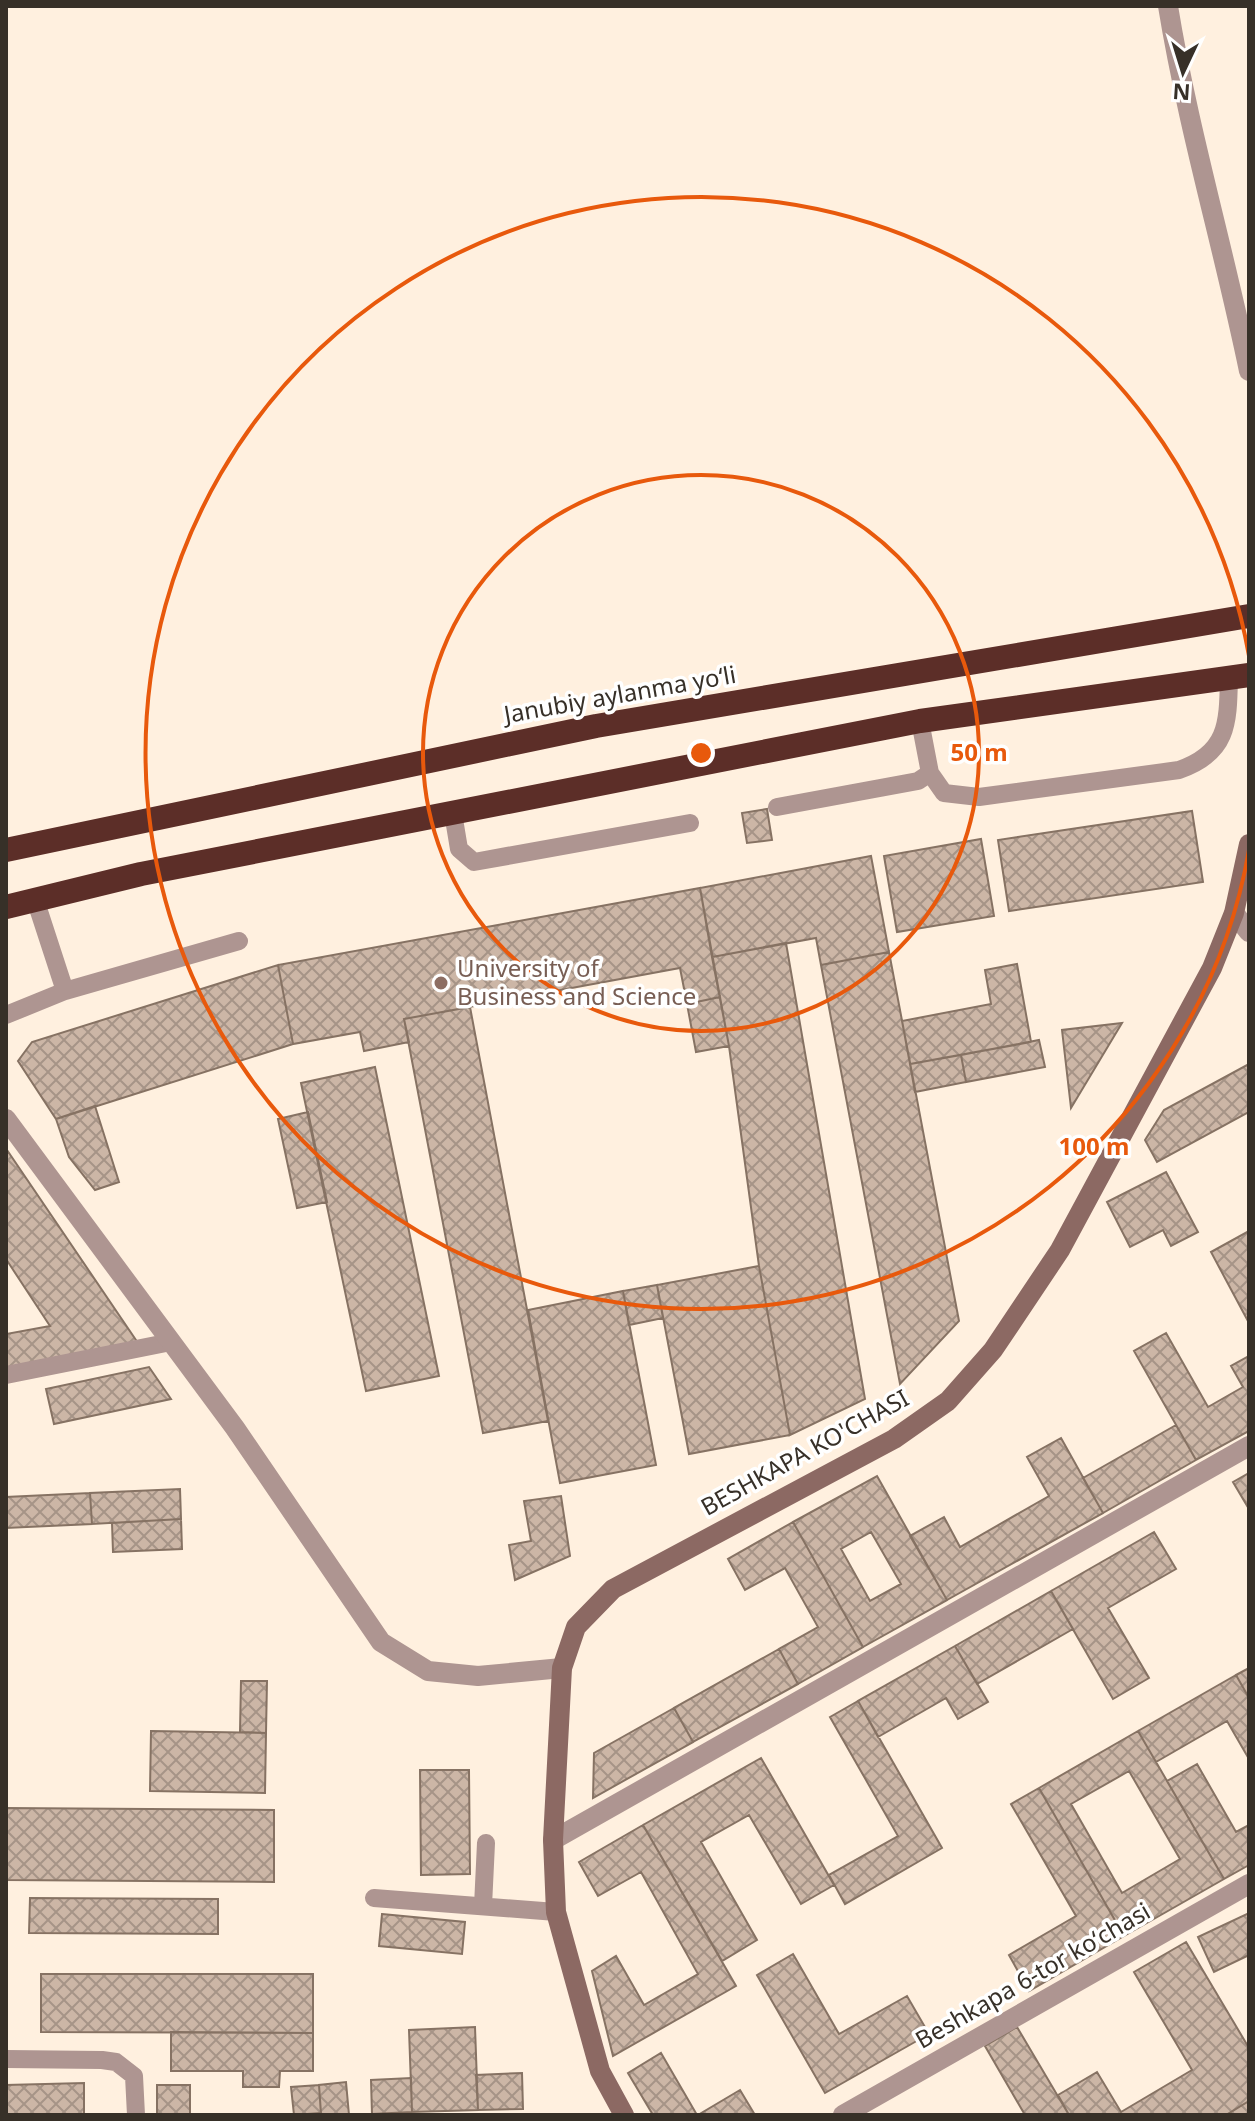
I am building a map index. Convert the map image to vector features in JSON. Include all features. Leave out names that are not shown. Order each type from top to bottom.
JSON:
[{"type":"highway","name":"Janubiy aylanma yoʻli","points":[[6,850],[596,726],[1249,616]]},
{"type":"highway","points":[[6,907],[141,874],[920,721],[1239,676]]},
{"type":"street","points":[[1168,6],[1179,74],[1225,251],[1249,371]]},
{"type":"street","name":"BESHKAPA KO'CHASI","points":[[624,2115],[600,2071],[556,1912],[553,1840],[562,1668],[576,1627],[613,1589],[894,1439],[948,1401],[993,1350],[1060,1250],[1212,968],[1234,913],[1249,844]]},
{"type":"street","points":[[1234,913],[1249,932]]},
{"type":"street","points":[[6,1119],[235,1428],[381,1642],[428,1671],[478,1676],[562,1668]]},
{"type":"street","points":[[553,1840],[1249,1446]]},
{"type":"street","name":"Beshkapa 6-tor koʻchasi","points":[[843,2115],[1249,1884]]},
{"type":"lane","points":[[920,721],[930,773],[944,793],[979,797],[1179,770],[1202,762],[1215,751],[1239,676]]},
{"type":"lane","points":[[777,807],[902,785],[930,773]]},
{"type":"lane","points":[[453,813],[459,849],[474,862],[690,823]]},
{"type":"lane","points":[[35,899],[65,991]]},
{"type":"lane","points":[[6,1015],[65,991],[239,941]]},
{"type":"lane","points":[[6,1375],[171,1342]]},
{"type":"lane","points":[[483,1906],[486,1843]]},
{"type":"lane","points":[[374,1898],[556,1912]]},
{"type":"lane","points":[[6,2059],[116,2062],[134,2076],[136,2115]]},
{"type":"building","points":[[767,809],[772,840],[747,843],[742,813]]},
{"type":"building","points":[[1192,811],[1203,882],[1009,911],[998,840]]},
{"type":"building","points":[[981,839],[994,916],[897,932],[884,856]]},
{"type":"building","points":[[871,856],[889,952],[821,965],[816,938],[712,957],[700,888]]},
{"type":"building","name":"University of Business and Science","points":[[700,888],[720,997],[687,1004],[680,968],[404,1019],[409,1042],[364,1051],[360,1032],[293,1044],[278,965]]},
{"type":"building","points":[[786,943],[865,1399],[790,1435],[759,1266],[729,1046],[712,957]]},
{"type":"building","points":[[889,952],[959,1321],[900,1384],[821,965]]},
{"type":"building","points":[[1017,964],[1031,1042],[910,1064],[902,1021],[991,1004],[985,970]]},
{"type":"building","points":[[278,965],[293,1044],[56,1119],[18,1061],[32,1042]]},
{"type":"building","points":[[720,997],[729,1046],[696,1052],[687,1004]]},
{"type":"building","points":[[470,1007],[548,1421],[483,1433],[404,1019]]},
{"type":"building","points":[[1122,1023],[1071,1108],[1062,1030]]},
{"type":"building","points":[[1039,1040],[1045,1067],[966,1082],[961,1055]]},
{"type":"building","points":[[961,1055],[966,1082],[915,1092],[910,1064]]},
{"type":"building","points":[[1249,1064],[1249,1112],[1157,1162],[1145,1140],[1164,1110]]},
{"type":"building","points":[[375,1067],[439,1376],[366,1391],[301,1083]]},
{"type":"building","points":[[95,1106],[119,1182],[95,1190],[69,1157],[56,1119]]},
{"type":"building","points":[[308,1112],[327,1202],[297,1208],[278,1119]]},
{"type":"building","points":[[7,1150],[138,1343],[6,1369],[6,1334],[50,1326],[6,1259]]},
{"type":"building","points":[[1166,1172],[1198,1232],[1171,1246],[1163,1230],[1130,1247],[1107,1202]]},
{"type":"building","points":[[1249,1231],[1249,1323],[1211,1252]]},
{"type":"building","points":[[759,1266],[790,1435],[689,1454],[657,1285]]},
{"type":"building","points":[[657,1285],[663,1318],[629,1325],[623,1291]]},
{"type":"building","points":[[623,1291],[656,1465],[560,1483],[528,1310]]},
{"type":"building","points":[[1166,1333],[1208,1407],[1243,1387],[1231,1366],[1249,1356],[1249,1431],[1196,1460],[1134,1351]]},
{"type":"building","points":[[149,1367],[171,1399],[54,1424],[46,1389]]},
{"type":"building","points":[[1176,1425],[1196,1460],[1103,1513],[1083,1478]]},
{"type":"building","points":[[1061,1438],[1103,1513],[947,1600],[910,1536],[944,1517],[960,1547],[1049,1496],[1027,1457]]},
{"type":"building","points":[[1249,1473],[1249,1509],[1233,1482]]},
{"type":"building","points":[[877,1476],[947,1600],[863,1647],[793,1522]],"holes":[[[871,1532],[901,1584],[870,1601],[841,1549]]]},
{"type":"building","points":[[180,1489],[181,1519],[92,1524],[90,1493]]},
{"type":"building","points":[[90,1493],[92,1524],[6,1528],[6,1497]]},
{"type":"building","points":[[561,1496],[570,1556],[515,1580],[509,1545],[531,1541],[524,1501]]},
{"type":"building","points":[[181,1519],[182,1549],[113,1552],[112,1523]]},
{"type":"building","points":[[793,1522],[863,1647],[798,1684],[779,1649],[818,1627],[785,1568],[745,1590],[728,1559]]},
{"type":"building","points":[[1154,1532],[1176,1569],[1108,1608],[1149,1678],[1113,1699],[1051,1591]]},
{"type":"building","points":[[1051,1591],[1073,1629],[977,1684],[955,1646]]},
{"type":"building","points":[[955,1646],[988,1702],[958,1719],[946,1698],[878,1737],[858,1701]]},
{"type":"building","points":[[779,1649],[798,1684],[693,1742],[674,1708]]},
{"type":"building","points":[[1249,1668],[1249,1698],[1236,1675]]},
{"type":"building","points":[[1236,1675],[1249,1698],[1249,1759],[1227,1721],[1156,1762],[1138,1731]]},
{"type":"building","points":[[241,1681],[267,1681],[266,1733],[240,1732]]},
{"type":"building","points":[[858,1701],[942,1848],[845,1904],[829,1875],[898,1836],[830,1717]]},
{"type":"building","points":[[674,1708],[693,1742],[593,1798],[594,1753]]},
{"type":"building","points":[[151,1731],[266,1733],[265,1793],[150,1791]]},
{"type":"building","points":[[1138,1731],[1224,1879],[1124,1936],[1039,1788]],"holes":[[[1129,1771],[1180,1859],[1122,1893],[1071,1804]]]},
{"type":"building","points":[[761,1758],[834,1885],[801,1904],[749,1815],[701,1842],[757,1940],[722,1961],[643,1825]]},
{"type":"building","points":[[1197,1764],[1236,1832],[1249,1825],[1249,1865],[1224,1879],[1167,1781]]},
{"type":"building","points":[[420,1770],[469,1770],[470,1874],[421,1875]]},
{"type":"building","points":[[1039,1788],[1124,1936],[1029,1991],[1009,1955],[1076,1916],[1011,1804]]},
{"type":"building","points":[[6,1808],[274,1810],[274,1882],[6,1880]]},
{"type":"building","points":[[643,1825],[736,1986],[613,2056],[592,1971],[616,1956],[644,2005],[698,1974],[641,1872],[598,1896],[579,1862]]},
{"type":"building","points":[[30,1898],[218,1899],[218,1934],[29,1933]]},
{"type":"building","points":[[1249,1913],[1249,1955],[1214,1972],[1198,1937]]},
{"type":"building","points":[[382,1914],[465,1922],[462,1954],[379,1946]]},
{"type":"building","points":[[1186,1942],[1249,2048],[1249,2101],[1226,2115],[1069,2115],[1058,2095],[1097,2072],[1121,2112],[1192,2070],[1134,1972]]},
{"type":"building","points":[[793,1954],[839,2034],[907,1996],[929,2034],[825,2093],[757,1975]]},
{"type":"building","points":[[41,1974],[313,1974],[313,2033],[41,2032]]},
{"type":"building","points":[[475,2027],[478,2110],[412,2112],[409,2030]]},
{"type":"building","points":[[1017,2027],[1069,2115],[1025,2115],[985,2046]]},
{"type":"building","points":[[171,2032],[313,2033],[313,2071],[280,2071],[279,2087],[243,2087],[243,2071],[171,2071]]},
{"type":"building","points":[[661,2053],[697,2115],[653,2115],[628,2073]]},
{"type":"building","points":[[522,2073],[523,2109],[478,2110],[476,2075]]},
{"type":"building","points":[[411,2078],[412,2112],[372,2114],[371,2080]]},
{"type":"building","points":[[346,2082],[349,2115],[321,2115],[319,2085]]},
{"type":"building","points":[[84,2083],[84,2115],[6,2115],[6,2085]]},
{"type":"building","points":[[157,2085],[190,2085],[190,2115],[157,2115]]},
{"type":"building","points":[[319,2085],[321,2113],[294,2115],[291,2087]]},
{"type":"building","points":[[740,2090],[755,2115],[698,2115]]},
{"type":"building","points":[[1249,2101],[1249,2115],[1226,2115]]},
{"type":"place","name":"University of Business and Science","points":[[441,983]]}]
